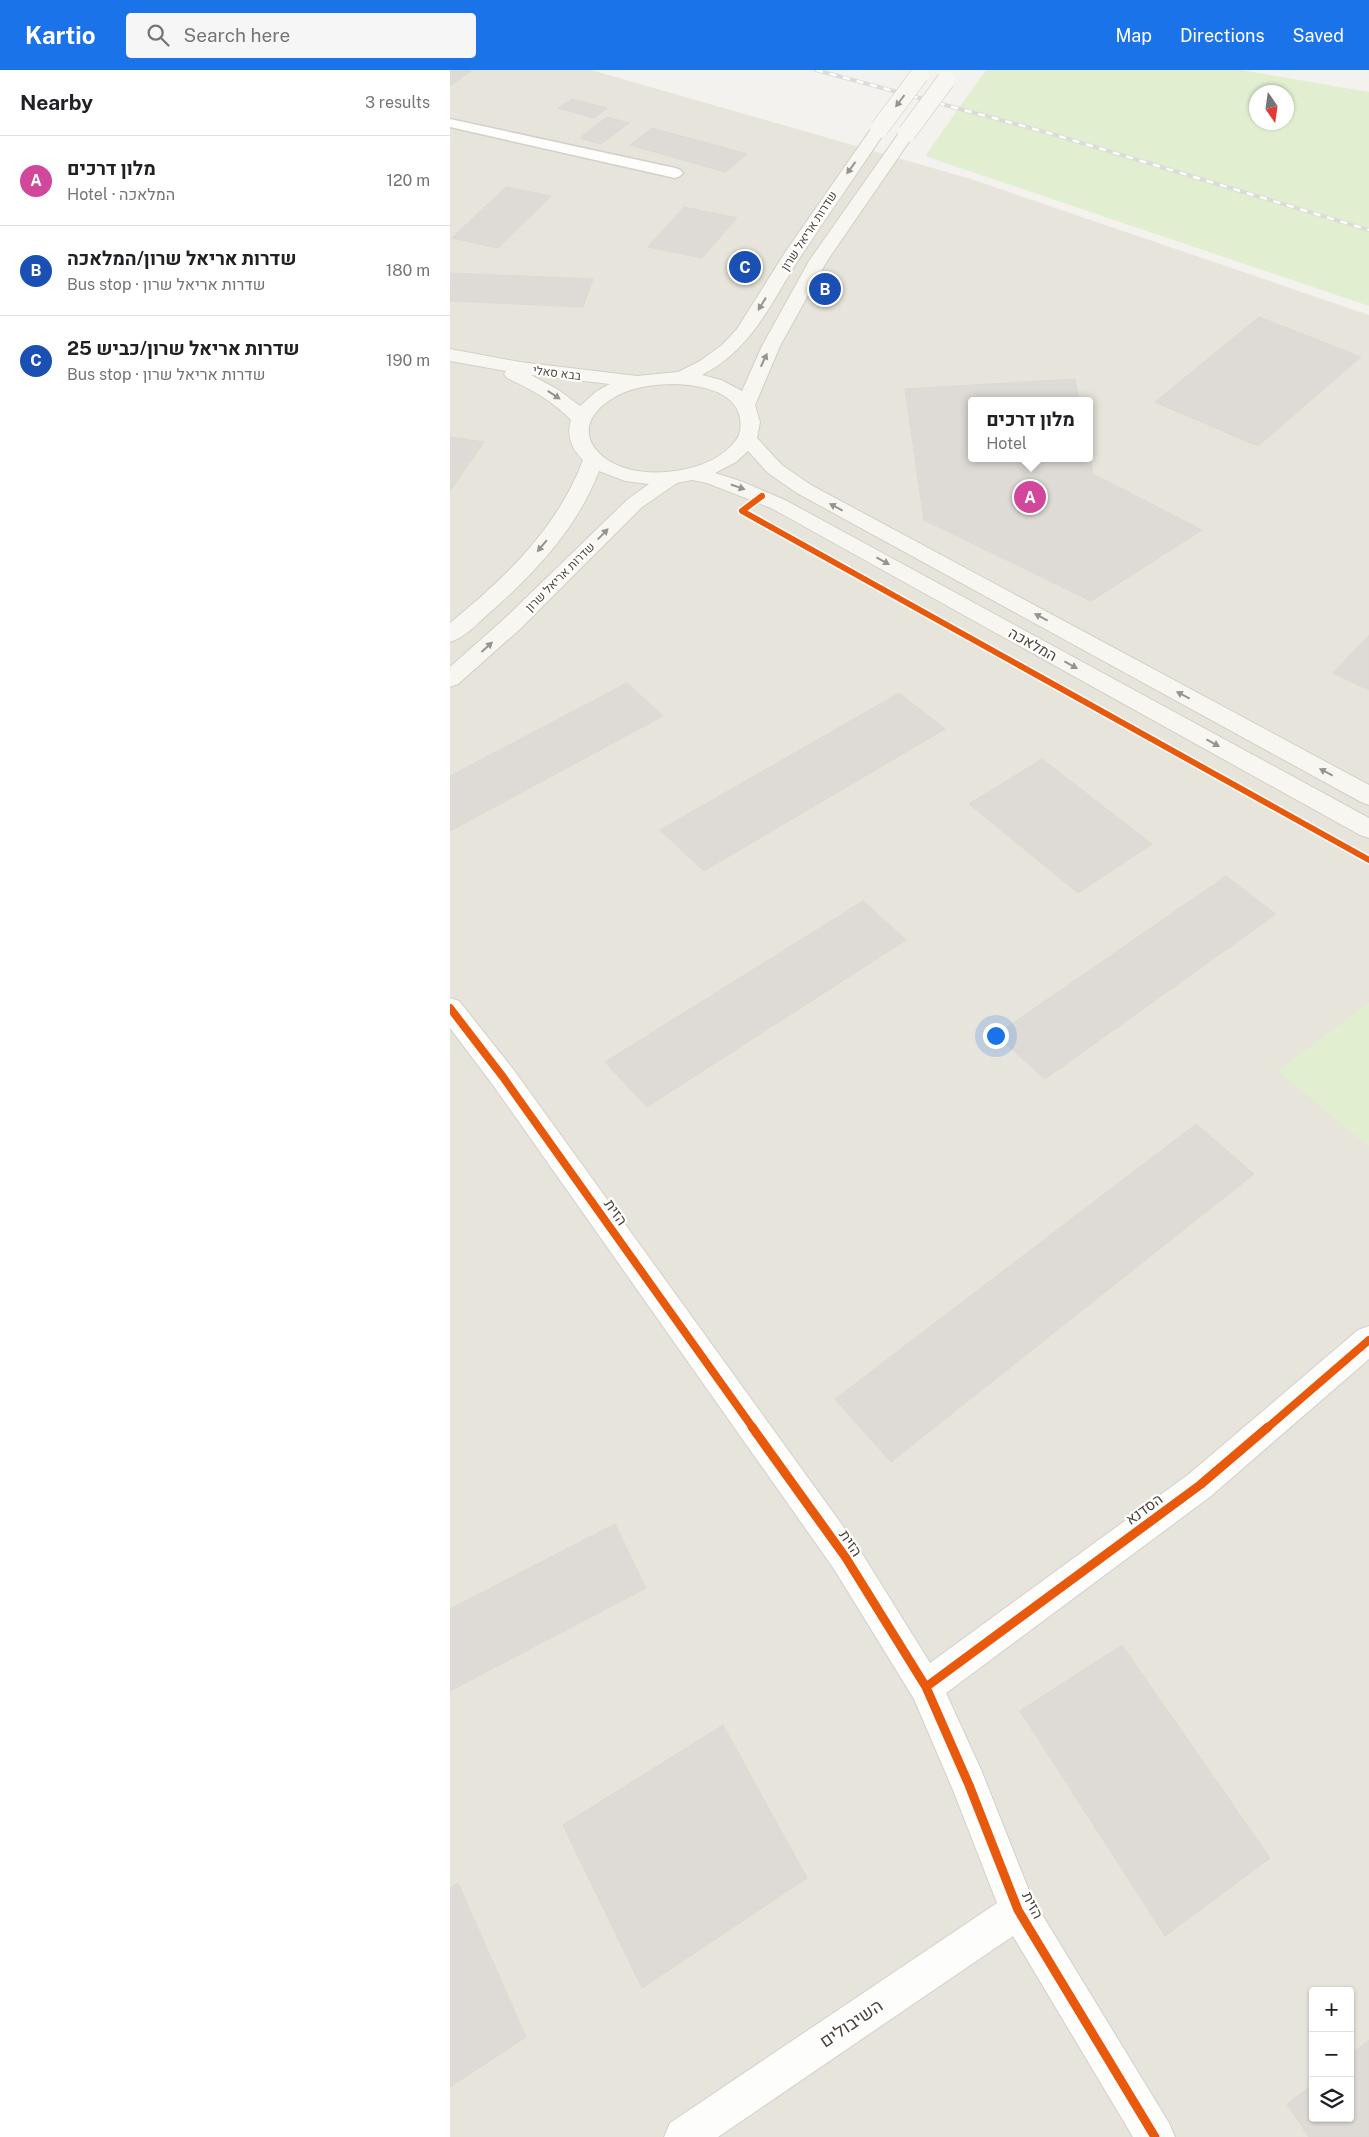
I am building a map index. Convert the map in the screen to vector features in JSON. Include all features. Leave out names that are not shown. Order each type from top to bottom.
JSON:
[{"type":"main road","name":"שדרות אריאל שרון","points":[[682,378],[715,359],[744,332],[795,251],[879,129],[922,72]]},
{"type":"main road","name":"שדרות אריאל שרון","points":[[745,405],[771,346],[818,261],[949,75]]},
{"type":"main road","name":"בבא סאלי","points":[[450,355],[478,361],[637,382]]},
{"type":"main road","name":"בבא סאלי","points":[[478,361],[537,384],[558,397],[581,420]]},
{"type":"main road","points":[[662,378],[682,378],[700,380],[722,388],[745,405],[751,419],[751,427],[747,439],[731,457],[710,468],[682,476],[633,476],[611,470],[593,460],[586,453],[579,439],[578,431],[581,420],[588,408],[604,395],[637,382],[662,378]]},
{"type":"main road","name":"המלאכה","points":[[747,439],[775,469],[804,489],[1369,796]]},
{"type":"main road","points":[[450,635],[517,574],[544,545],[566,515],[580,491],[593,460]]},
{"type":"main road","name":"שדרות אריאל שרון","points":[[450,679],[519,618],[635,503],[682,476]]},
{"type":"main road","name":"המלאכה","points":[[682,476],[710,477],[745,489],[778,504],[1369,829]]},
{"type":"street","name":"הזית","points":[[450,1008],[504,1077],[846,1558],[926,1687],[969,1784],[1018,1910],[1155,2137]]},
{"type":"street","name":"הסדנא","points":[[926,1687],[1200,1485],[1369,1340]]},
{"type":"street","name":"השיבולים","points":[[684,2137],[1018,1910]]},
{"type":"lane","points":[[450,123],[676,173]]},
{"type":"shaded area","points":[[450,70],[591,70],[971,179],[1369,315],[1369,2137],[450,2137]]},
{"type":"green space","points":[[986,70],[1241,70],[1369,92],[1369,306],[925,156]]},
{"type":"green space","points":[[1369,1002],[1369,1147],[1278,1071]]},
{"type":"building","points":[[450,70],[468,70],[471,71],[450,86]]},
{"type":"building","points":[[572,99],[607,108],[594,118],[558,108]]},
{"type":"building","points":[[607,117],[629,123],[601,144],[580,138]]},
{"type":"building","points":[[652,128],[747,154],[725,172],[630,145]]},
{"type":"building","points":[[506,187],[551,196],[498,248],[452,238]]},
{"type":"building","points":[[684,207],[737,218],[702,258],[648,247]]},
{"type":"building","points":[[451,273],[593,279],[583,307],[450,301]]},
{"type":"building","points":[[1259,317],[1361,357],[1258,446],[1155,402]]},
{"type":"building","points":[[1075,379],[1078,397],[968,397],[968,462],[1091,462],[1093,474],[1202,530],[1091,601],[924,520],[905,389]]},
{"type":"building","points":[[450,437],[484,442],[450,491]]},
{"type":"building","points":[[1369,635],[1369,690],[1333,673]]},
{"type":"building","points":[[627,683],[663,716],[450,831],[450,776]]},
{"type":"building","points":[[899,693],[945,729],[704,871],[660,830]]},
{"type":"building","points":[[1042,759],[1152,844],[1078,893],[969,804]]},
{"type":"building","points":[[1226,876],[1276,914],[1045,1079],[996,1035]]},
{"type":"building","points":[[863,901],[906,940],[647,1107],[605,1062]]},
{"type":"building","points":[[1196,1124],[1254,1174],[891,1462],[835,1399]]},
{"type":"building","points":[[615,1524],[646,1588],[450,1691],[450,1609]]},
{"type":"building","points":[[1122,1645],[1270,1858],[1165,1936],[1020,1711]]},
{"type":"building","points":[[723,1725],[807,1878],[642,1988],[563,1825]]},
{"type":"building","points":[[458,1883],[526,2037],[450,2087],[450,1888]]},
{"type":"building","points":[[1369,2040],[1369,2137],[1309,2137],[1287,2104],[1309,2087],[1309,2122],[1354,2122],[1354,2052]]},
{"type":"railway","points":[[816,70],[1049,133],[1369,230]]},
{"type":"cycle path","points":[[762,496],[742,511],[1369,860]]},
{"type":"cycle path","points":[[450,1008],[503,1077],[846,1558],[926,1687],[969,1785],[1018,1910],[1155,2137]]},
{"type":"cycle path","points":[[926,1687],[1200,1485],[1369,1340]]},
{"type":"place","name":"שדרות אריאל שרון/כביש 25","points":[[745,267]]},
{"type":"place","name":"שדרות אריאל שרון/המלאכה","points":[[825,289]]},
{"type":"place","name":"מלון דרכים","points":[[1030,497]]}]
